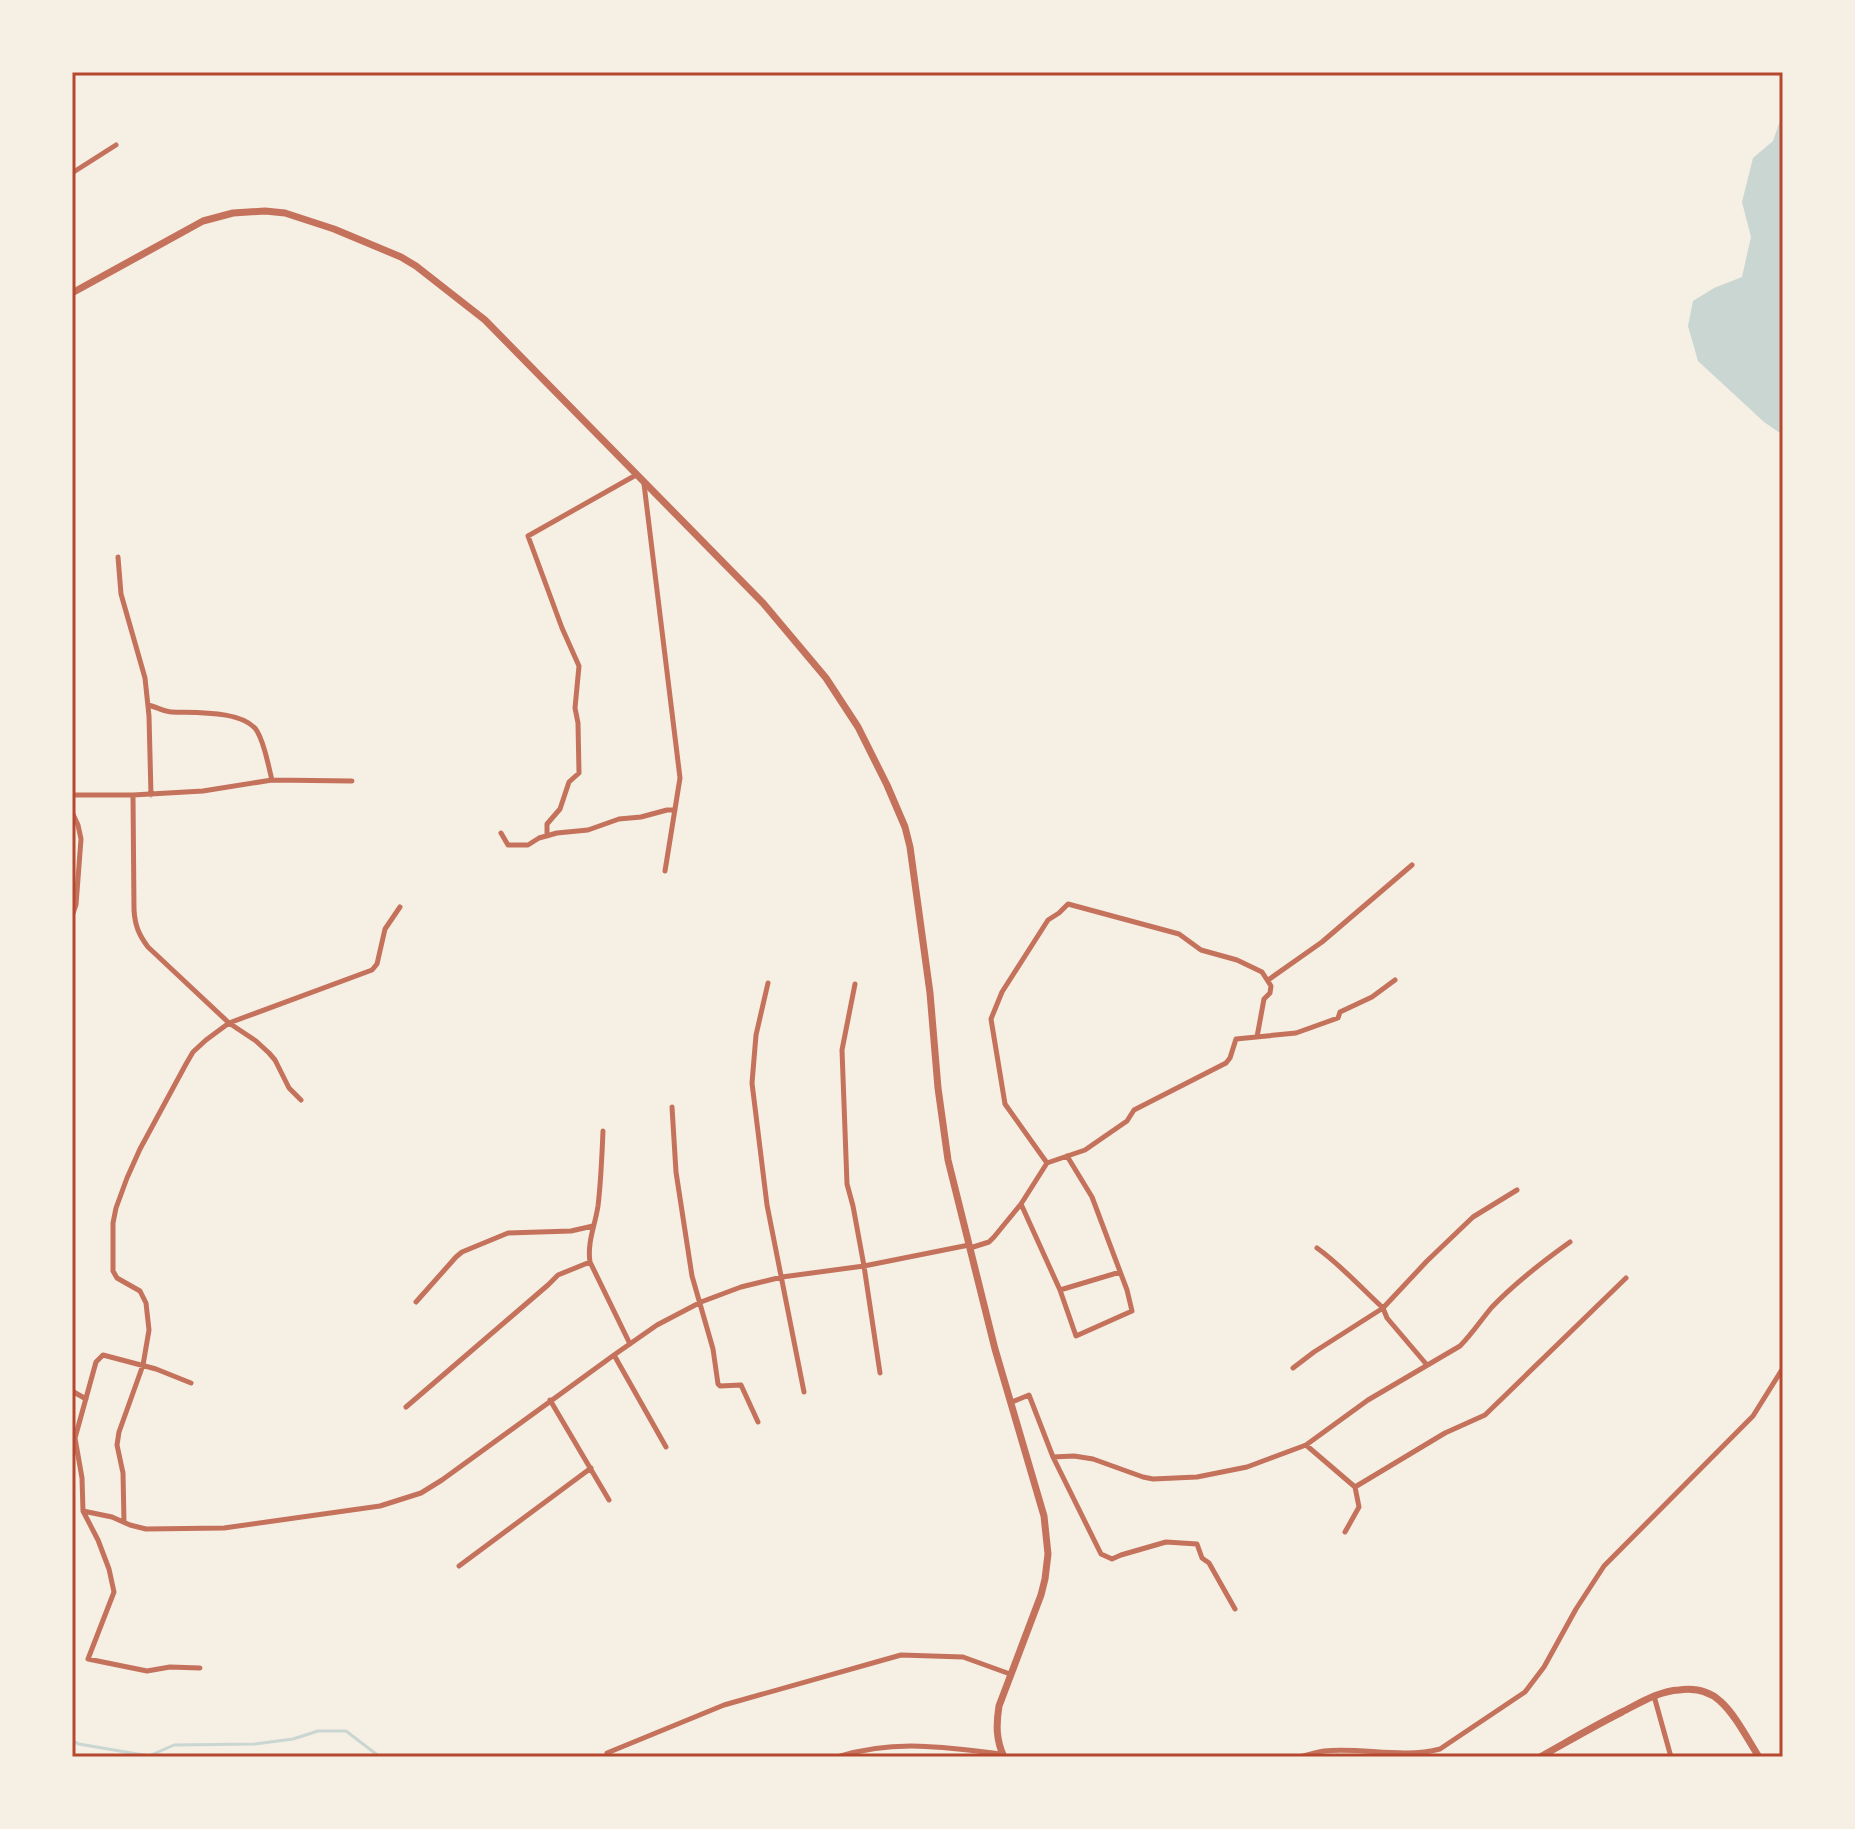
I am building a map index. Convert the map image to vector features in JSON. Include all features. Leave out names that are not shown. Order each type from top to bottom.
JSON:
[{"type":"street","points":[[72,173],[116,145]]},
{"type":"street","points":[[72,293],[203,221],[233,213],[285,213],[391,252],[416,266],[485,320],[763,603],[826,678],[858,727],[899,811],[910,847],[948,1160],[995,1349],[1044,1516],[1048,1554],[1041,1595],[999,1706],[997,1739],[1002,1755],[905,1745],[859,1750],[837,1757]]},
{"type":"street","points":[[547,836],[547,823],[560,809],[569,782],[579,774],[575,708],[580,670],[528,536],[636,475]]},
{"type":"street","points":[[644,483],[680,778],[665,871]]},
{"type":"street","points":[[118,557],[121,594],[145,678],[151,795]]},
{"type":"street","points":[[148,705],[168,713],[197,712],[236,718],[251,724],[259,733],[272,780]]},
{"type":"street","points":[[72,795],[151,795],[215,790],[272,780],[352,781]]},
{"type":"street","points":[[133,795],[135,925],[139,935],[229,1023],[269,1053],[289,1088],[301,1100]]},
{"type":"street","points":[[501,833],[509,845],[528,845],[558,832],[588,830],[619,819],[675,810]]},
{"type":"street","points":[[72,812],[81,839],[76,905],[72,916]]},
{"type":"street","points":[[1268,980],[1322,942],[1412,865]]},
{"type":"street","points":[[1047,1163],[1005,1104],[991,1019],[1002,992],[1048,920],[1068,904],[1179,934],[1201,950],[1237,960],[1262,972],[1271,986],[1270,993],[1264,999],[1257,1037]]},
{"type":"street","points":[[124,1522],[124,1483],[117,1445],[143,1365],[149,1330],[146,1303],[140,1291],[117,1278],[113,1271],[113,1223],[140,1149],[193,1052],[229,1023],[372,970],[377,964],[385,929],[400,907]]},
{"type":"street","points":[[83,1511],[146,1529],[224,1528],[380,1506],[421,1493],[630,1344],[667,1319],[701,1302],[741,1287],[782,1277],[864,1266],[989,1242],[1021,1204],[1047,1163],[1081,1152],[1127,1121],[1134,1110],[1226,1063],[1236,1039],[1296,1033],[1338,1018],[1340,1012],[1372,997],[1395,980]]},
{"type":"street","points":[[768,983],[756,1035],[752,1078],[767,1205],[804,1392]]},
{"type":"street","points":[[855,984],[842,1041],[847,1184],[864,1266],[880,1373]]},
{"type":"street","points":[[672,1107],[676,1172],[692,1276],[713,1349],[718,1385],[741,1385],[758,1422]]},
{"type":"street","points":[[603,1131],[598,1205],[589,1243],[590,1262],[630,1344]]},
{"type":"street","points":[[1021,1204],[1060,1290],[1076,1336],[1132,1311],[1092,1197],[1067,1156]]},
{"type":"street","points":[[1293,1368],[1383,1308],[1473,1217],[1517,1190]]},
{"type":"street","points":[[416,1302],[462,1252],[508,1233],[571,1231],[593,1226]]},
{"type":"street","points":[[1053,1457],[1093,1459],[1143,1477],[1181,1478],[1247,1467],[1306,1445],[1368,1400],[1460,1346],[1514,1285],[1570,1242]]},
{"type":"street","points":[[1317,1248],[1345,1269],[1383,1308],[1387,1318],[1427,1365]]},
{"type":"street","points":[[406,1407],[552,1279],[590,1262]]},
{"type":"street","points":[[1060,1290],[1120,1272]]},
{"type":"street","points":[[1355,1487],[1445,1433],[1485,1415],[1626,1278]]},
{"type":"street","points":[[614,1355],[666,1447]]},
{"type":"street","points":[[191,1383],[143,1365],[108,1356],[100,1357],[75,1438],[82,1478],[83,1511],[98,1540],[114,1590],[88,1659],[147,1671],[170,1667],[200,1668]]},
{"type":"street","points":[[1299,1757],[1325,1751],[1409,1753],[1440,1749],[1525,1692],[1544,1667],[1604,1566],[1753,1416],[1783,1368]]},
{"type":"street","points":[[72,1391],[86,1399]]},
{"type":"street","points":[[1012,1402],[1029,1395],[1053,1457],[1101,1554],[1112,1559],[1166,1542],[1197,1544],[1202,1558],[1209,1563],[1235,1609]]},
{"type":"street","points":[[550,1400],[609,1500]]},
{"type":"street","points":[[1306,1445],[1355,1487],[1359,1507],[1345,1532]]},
{"type":"street","points":[[459,1566],[591,1468]]},
{"type":"street","points":[[607,1753],[724,1705],[901,1655],[963,1657],[1010,1674]]},
{"type":"street","points":[[1540,1757],[1654,1696],[1694,1689],[1721,1701],[1759,1757]]},
{"type":"street","points":[[1654,1696],[1671,1757]]},
{"type":"street","points":[[859,1750],[862,1757]]},
{"type":"shaded area","points":[[1783,112],[1783,435],[1764,422],[1698,361],[1688,326],[1693,301],[1714,288],[1742,277],[1751,237],[1742,202],[1753,158],[1773,141]]},
{"type":"waterway","points":[[72,1741],[149,1756],[174,1745],[255,1744],[293,1739],[318,1731],[346,1731],[380,1757]]}]
